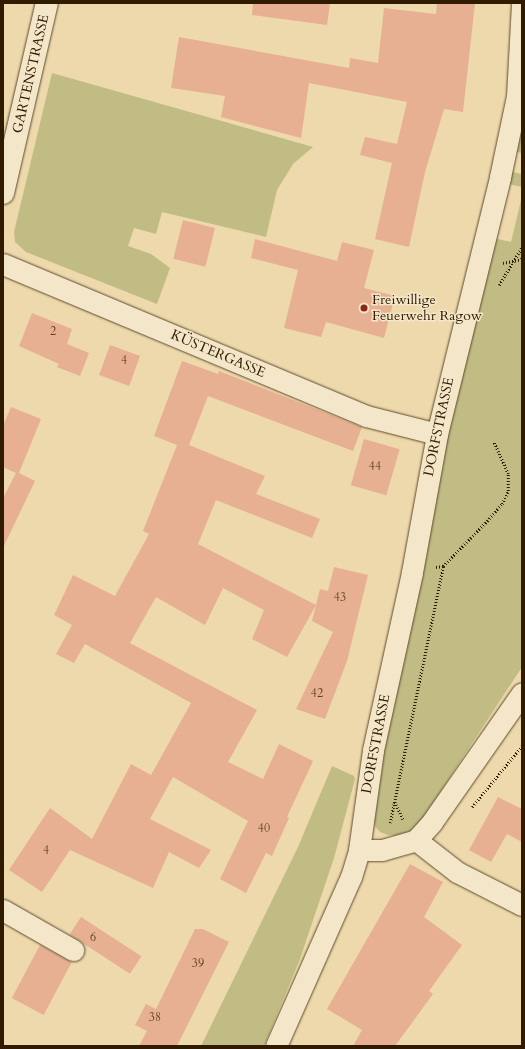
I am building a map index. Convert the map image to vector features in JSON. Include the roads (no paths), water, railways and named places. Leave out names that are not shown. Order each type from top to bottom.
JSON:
[{"type":"street","name":"GARTENSTRASSE","points":[[3,193],[47,3]]},
{"type":"street","name":"DORFSTRASSE","points":[[276,1046],[351,876],[359,850],[373,750],[412,572],[437,434],[500,177],[517,96],[522,5]]},
{"type":"street","name":"KÜSTERGASSE","points":[[3,264],[366,416],[437,434]]},
{"type":"street","points":[[359,850],[382,850],[416,840],[432,822],[522,693]]},
{"type":"street","points":[[416,840],[457,872],[522,905]]},
{"type":"street","points":[[3,910],[73,950]]},
{"type":"place","name":"Freiwillige Feuerwehr Ragow","points":[[364,308]]}]
